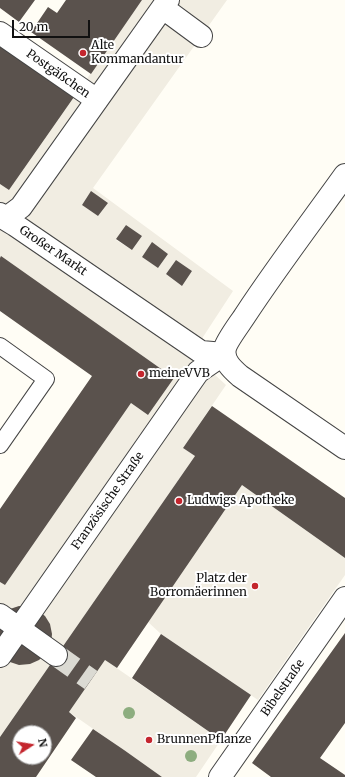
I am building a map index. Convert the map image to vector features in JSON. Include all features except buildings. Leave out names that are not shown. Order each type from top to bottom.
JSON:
[{"type":"street","name":"Großer Markt","points":[[2,221],[21,207],[166,4],[201,36]]},
{"type":"street","name":"Postgäßchen","points":[[0,33],[97,100]]},
{"type":"street","points":[[345,174],[256,299],[229,340],[224,354],[228,363],[240,376],[345,448]]},
{"type":"street","name":"Großer Markt","points":[[2,221],[22,229],[201,352],[224,354]]},
{"type":"street","name":"Französische Straße","points":[[0,656],[198,372],[224,354]]},
{"type":"street","name":"Bibelstraße","points":[[227,774],[345,598]]},
{"type":"street","points":[[0,615],[56,655]]},
{"type":"lane","points":[[0,346],[46,379],[0,445]]},
{"type":"shaded area","points":[[142,0],[227,0],[93,188],[233,291],[203,337],[201,351],[214,374],[226,385],[183,448],[195,456],[0,737],[0,582],[5,585],[131,403],[148,415],[174,378],[1,257],[0,258],[0,184],[9,190]],"holes":[[[91,192],[108,203],[98,216],[82,205]],[[126,225],[142,236],[132,250],[116,240]],[[152,243],[168,254],[158,268],[142,257]],[[176,260],[192,271],[182,286],[166,274]]]},
{"type":"shaded area","name":"Platz der Borromäerinnen","points":[[242,485],[345,558],[345,575],[258,700],[161,634],[148,622]]},
{"type":"shaded area","points":[[105,660],[221,740],[196,777],[162,777],[69,712]]},
{"type":"tunnel","points":[[56,655],[91,680]]},
{"type":"place","name":"Alte Kommandantur","points":[[83,53]]},
{"type":"place","name":"meineVVB","points":[[141,374]]},
{"type":"place","name":"Ludwigs Apotheke","points":[[179,501]]},
{"type":"place","name":"Platz der Borromäerinnen","points":[[255,586]]},
{"type":"place","name":"BrunnenPflanze","points":[[149,740]]}]
